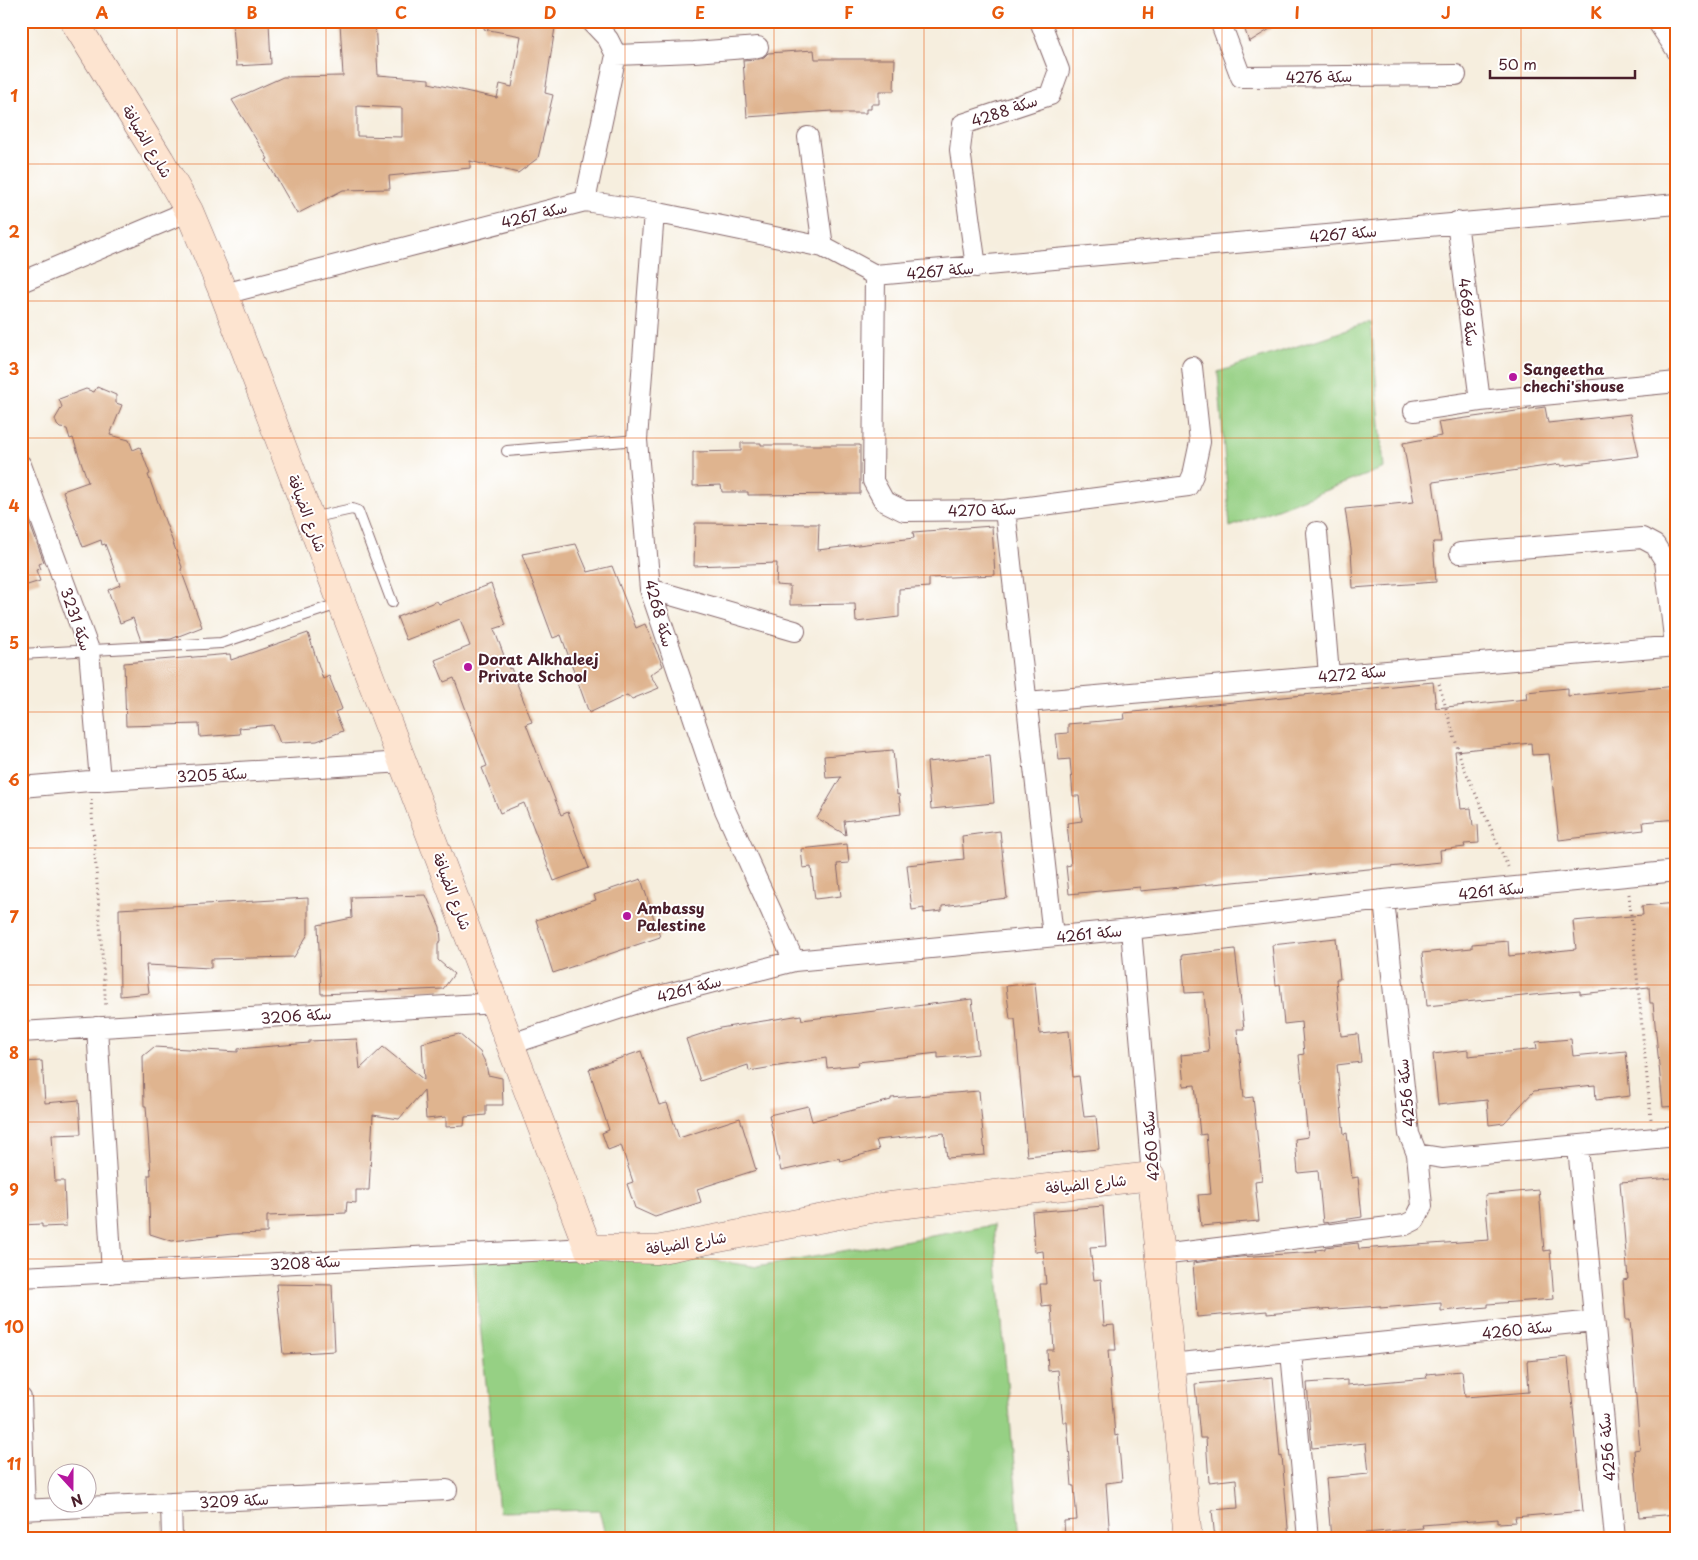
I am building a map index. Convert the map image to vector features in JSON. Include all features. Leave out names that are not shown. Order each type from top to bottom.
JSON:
[{"type":"street","name":"شارع الضيافة","points":[[74,21],[160,160],[189,211],[224,294],[588,1248],[656,1250],[881,1207],[1152,1176]]},
{"type":"street","points":[[585,201],[616,55],[608,39],[590,21]]},
{"type":"street","name":"سكة 4288","points":[[976,266],[960,150],[963,124],[1050,95],[1059,70],[1040,21]]},
{"type":"street","name":"سكة 4276","points":[[1220,21],[1241,77],[1456,75]]},
{"type":"street","points":[[1657,21],[1677,51]]},
{"type":"street","points":[[616,55],[758,47]]},
{"type":"street","points":[[808,137],[823,247]]},
{"type":"street","name":"سكة 4267","points":[[224,294],[585,201],[654,212],[823,247],[875,275],[1677,204]]},
{"type":"street","points":[[21,282],[189,211]]},
{"type":"street","name":"سكة 4268","points":[[654,212],[637,440],[650,588],[726,810],[794,961]]},
{"type":"street","name":"سكة 4669","points":[[1457,222],[1480,401]]},
{"type":"street","name":"سكة 4270","points":[[875,275],[873,481],[884,500],[904,511],[1006,510],[1188,486],[1193,475],[1200,442],[1192,367]]},
{"type":"street","points":[[1414,411],[1480,401],[1677,382]]},
{"type":"street","name":"سكة 3231","points":[[21,465],[89,650],[95,781]]},
{"type":"street","points":[[1006,510],[1053,936]]},
{"type":"street","points":[[1317,532],[1329,675]]},
{"type":"street","points":[[1460,553],[1642,538],[1655,545],[1665,561],[1676,646]]},
{"type":"street","points":[[650,588],[795,631]]},
{"type":"street","name":"سكة 4272","points":[[1027,702],[1676,646]]},
{"type":"street","name":"سكة 3205","points":[[21,787],[404,762]]},
{"type":"street","name":"سكة 4261","points":[[511,1044],[652,998],[794,961],[1132,929],[1384,900],[1677,871]]},
{"type":"street","name":"سكة 4256","points":[[1161,1255],[1405,1225],[1415,1220],[1422,1206],[1417,1154],[1409,1134],[1384,900]]},
{"type":"street","name":"سكة 4260","points":[[1132,929],[1152,1176],[1188,1539]]},
{"type":"street","name":"سكة 3206","points":[[21,1032],[496,1003]]},
{"type":"street","points":[[102,1027],[112,1272]]},
{"type":"street","points":[[1417,1154],[1442,1158],[1578,1147],[1677,1136]]},
{"type":"street","name":"سكة 4256","points":[[1578,1147],[1615,1539]]},
{"type":"street","name":"سكة 3208","points":[[21,1278],[588,1248]]},
{"type":"street","name":"سكة 4260","points":[[1170,1364],[1594,1321]]},
{"type":"street","points":[[1291,1352],[1308,1539]]},
{"type":"street","points":[[21,1398],[23,1510]]},
{"type":"street","name":"سكة 3209","points":[[23,1510],[447,1490]]},
{"type":"street","points":[[171,1503],[172,1539]]},
{"type":"lane","points":[[507,451],[637,440]]},
{"type":"lane","points":[[310,518],[352,509],[358,511],[392,602]]},
{"type":"lane","points":[[21,654],[221,643],[342,602]]},
{"type":"path","points":[[1434,666],[1462,763],[1517,887]]},
{"type":"path","points":[[95,781],[102,1027]]},
{"type":"path","points":[[1628,876],[1653,1138]]},
{"type":"green space","points":[[1371,322],[1384,468],[1230,527],[1218,372]]},
{"type":"green space","points":[[994,1225],[1020,1539],[606,1539],[599,1510],[499,1512],[473,1254],[655,1251],[757,1267]]},
{"type":"building","points":[[375,21],[378,75],[429,79],[429,83],[497,98],[500,84],[512,87],[521,36],[484,29],[485,21],[556,21],[545,93],[553,95],[538,158],[518,173],[470,161],[470,168],[389,176],[390,189],[343,190],[297,214],[266,160],[268,159],[232,100],[283,77],[343,76],[340,22]],"holes":[[[357,106],[402,108],[402,137],[357,136]]]},
{"type":"building","points":[[1242,21],[1283,21],[1249,42]]},
{"type":"building","points":[[269,22],[271,64],[236,66],[233,25]]},
{"type":"building","points":[[814,50],[815,59],[895,59],[894,91],[879,91],[879,104],[871,104],[871,109],[866,109],[866,113],[832,113],[832,111],[747,117],[743,60],[759,59],[768,53]]},
{"type":"building","points":[[97,387],[116,395],[116,403],[122,405],[110,435],[129,440],[133,450],[140,447],[150,474],[148,475],[202,627],[171,639],[141,641],[133,618],[120,623],[108,590],[120,585],[105,544],[102,545],[101,540],[83,547],[63,491],[88,482],[73,438],[70,439],[67,429],[60,428],[57,425],[55,419],[62,407],[59,399],[86,389],[94,392]]},
{"type":"building","points":[[1545,407],[1548,423],[1630,414],[1639,456],[1561,466],[1561,464],[1433,482],[1441,542],[1433,542],[1436,582],[1353,588],[1351,548],[1345,509],[1414,502],[1403,443],[1441,436],[1438,422]]},
{"type":"building","points":[[741,443],[761,443],[761,445],[860,445],[860,494],[748,495],[748,492],[722,492],[721,485],[693,486],[693,452],[741,451]]},
{"type":"building","points":[[21,500],[44,562],[39,564],[41,569],[36,570],[40,581],[21,587]]},
{"type":"building","points":[[695,523],[819,524],[818,550],[914,538],[913,532],[992,526],[995,575],[929,578],[929,587],[899,589],[899,617],[856,622],[855,604],[790,605],[790,586],[776,585],[777,563],[694,566]]},
{"type":"building","points":[[576,544],[588,572],[612,566],[636,628],[645,624],[663,666],[650,675],[659,688],[632,699],[627,695],[589,713],[561,635],[553,638],[522,554]]},
{"type":"building","points":[[491,584],[506,625],[494,629],[532,722],[526,724],[561,815],[568,812],[589,868],[554,881],[524,803],[500,813],[482,768],[487,766],[454,678],[444,682],[435,660],[470,646],[460,619],[406,640],[397,617],[437,601],[439,604]]},
{"type":"building","points":[[308,633],[323,679],[329,676],[342,709],[335,712],[343,731],[317,741],[280,743],[273,725],[239,728],[240,734],[200,737],[199,724],[126,726],[124,663],[230,654],[231,660]]},
{"type":"building","points":[[1433,682],[1436,708],[1527,699],[1526,692],[1568,688],[1568,696],[1677,686],[1677,819],[1643,822],[1644,830],[1559,840],[1549,754],[1532,755],[1531,743],[1455,751],[1461,809],[1471,808],[1473,826],[1478,825],[1479,843],[1464,844],[1465,847],[1440,850],[1441,862],[1140,891],[1140,887],[1069,894],[1066,866],[1071,865],[1067,823],[1082,821],[1079,796],[1073,796],[1070,759],[1059,760],[1056,734],[1068,733],[1068,724],[1125,719],[1124,713]]},
{"type":"building","points":[[893,750],[897,795],[899,794],[901,814],[844,821],[846,835],[817,818],[841,777],[826,778],[824,756]]},
{"type":"building","points":[[990,756],[994,803],[931,809],[927,762]]},
{"type":"building","points":[[1000,831],[1007,898],[942,906],[942,911],[924,913],[924,908],[912,910],[907,865],[964,859],[962,836]]},
{"type":"building","points":[[847,844],[849,863],[837,864],[841,896],[815,899],[811,867],[803,868],[801,849]]},
{"type":"building","points":[[641,879],[660,937],[553,973],[536,920],[596,900],[594,895]]},
{"type":"building","points":[[426,895],[440,927],[441,941],[438,943],[438,960],[454,974],[443,989],[321,994],[318,925],[352,918],[351,897]]},
{"type":"building","points":[[308,898],[308,934],[294,957],[211,959],[211,968],[146,965],[149,993],[120,996],[119,909]]},
{"type":"building","points":[[1677,903],[1677,1106],[1663,1107],[1653,1003],[1650,1003],[1649,987],[1580,994],[1580,991],[1533,995],[1427,1006],[1422,953],[1472,948],[1472,944],[1508,941],[1509,956],[1576,949],[1573,921],[1643,915],[1642,906]]},
{"type":"building","points":[[1336,938],[1340,979],[1336,979],[1341,1036],[1358,1034],[1361,1062],[1337,1065],[1344,1134],[1347,1133],[1352,1178],[1358,1177],[1362,1217],[1323,1223],[1318,1171],[1298,1173],[1295,1139],[1308,1137],[1299,1055],[1304,1054],[1301,1022],[1284,1024],[1280,984],[1276,985],[1272,945]]},
{"type":"building","points":[[1235,949],[1244,1029],[1237,1029],[1244,1098],[1253,1097],[1262,1181],[1255,1182],[1259,1221],[1201,1226],[1198,1195],[1211,1194],[1206,1134],[1200,1135],[1195,1085],[1184,1086],[1181,1055],[1209,1052],[1204,992],[1185,993],[1182,955]]},
{"type":"building","points":[[1035,983],[1040,1034],[1069,1031],[1073,1077],[1079,1076],[1084,1117],[1096,1116],[1099,1149],[1027,1156],[1015,1019],[1010,1019],[1006,986]]},
{"type":"building","points":[[972,999],[978,1054],[938,1058],[938,1053],[858,1062],[859,1065],[827,1068],[826,1058],[749,1071],[748,1065],[700,1081],[686,1039],[720,1028],[801,1015],[802,1020]]},
{"type":"building","points":[[459,1034],[480,1052],[486,1064],[488,1075],[502,1078],[503,1105],[486,1105],[486,1115],[465,1117],[464,1126],[446,1127],[446,1117],[426,1119],[424,1090],[399,1119],[373,1115],[369,1190],[356,1190],[356,1203],[347,1202],[346,1213],[267,1216],[267,1233],[232,1234],[172,1241],[150,1234],[148,1175],[151,1175],[146,1106],[144,1106],[143,1056],[154,1047],[238,1052],[238,1049],[309,1043],[309,1041],[357,1039],[360,1069],[383,1047],[424,1080],[422,1043]]},
{"type":"building","points":[[1571,1039],[1573,1056],[1626,1051],[1630,1096],[1596,1100],[1595,1085],[1534,1091],[1504,1123],[1489,1125],[1487,1100],[1438,1105],[1433,1054],[1468,1050],[1468,1056],[1537,1049],[1536,1042]]},
{"type":"building","points":[[641,1051],[659,1105],[667,1103],[679,1138],[740,1118],[756,1170],[697,1189],[701,1202],[655,1217],[635,1208],[627,1184],[633,1182],[621,1145],[608,1150],[602,1133],[609,1130],[589,1069]]},
{"type":"building","points":[[42,1061],[45,1103],[79,1100],[81,1134],[52,1135],[55,1181],[64,1181],[66,1226],[42,1227],[42,1224],[21,1225],[21,1062]]},
{"type":"building","points":[[979,1091],[985,1155],[947,1158],[944,1133],[876,1140],[879,1150],[840,1161],[839,1158],[781,1171],[769,1115],[808,1106],[812,1121],[891,1100],[891,1098]]},
{"type":"building","points":[[1674,1178],[1677,1213],[1677,1247],[1673,1248],[1677,1291],[1677,1514],[1639,1517],[1634,1450],[1640,1449],[1630,1320],[1626,1320],[1623,1280],[1628,1279],[1620,1182]]},
{"type":"building","points":[[1539,1190],[1544,1251],[1550,1250],[1554,1299],[1488,1304],[1488,1307],[1441,1311],[1441,1303],[1380,1308],[1380,1306],[1320,1309],[1267,1314],[1267,1311],[1197,1317],[1193,1263],[1240,1257],[1316,1252],[1315,1250],[1325,1249],[1325,1247],[1358,1243],[1359,1249],[1489,1240],[1485,1195]]},
{"type":"building","points":[[1103,1206],[1106,1246],[1090,1247],[1094,1280],[1101,1279],[1104,1326],[1114,1325],[1116,1350],[1108,1350],[1115,1436],[1118,1435],[1122,1481],[1106,1483],[1110,1539],[1065,1539],[1064,1521],[1077,1520],[1074,1486],[1072,1486],[1067,1422],[1063,1422],[1058,1370],[1048,1371],[1047,1350],[1054,1350],[1051,1305],[1042,1306],[1040,1284],[1046,1284],[1043,1251],[1035,1252],[1032,1212]]},
{"type":"building","points":[[276,1284],[332,1285],[335,1351],[283,1354]]},
{"type":"building","points":[[1568,1357],[1583,1511],[1515,1517],[1516,1522],[1498,1523],[1498,1519],[1422,1525],[1423,1528],[1365,1533],[1366,1539],[1331,1539],[1326,1478],[1369,1474],[1366,1443],[1312,1448],[1307,1383],[1347,1380],[1347,1385],[1427,1378],[1426,1374],[1462,1371],[1465,1397],[1529,1392],[1527,1361]]},
{"type":"building","points":[[1273,1377],[1289,1539],[1215,1539],[1212,1510],[1238,1508],[1236,1479],[1209,1482],[1206,1438],[1200,1438],[1195,1384]]},
{"type":"place","name":"Sangeetha chechi'shouse","points":[[1513,377]]},
{"type":"place","name":"Dorat Alkhaleej Private School","points":[[468,667]]},
{"type":"place","name":"Ambassy Palestine","points":[[627,916]]}]
